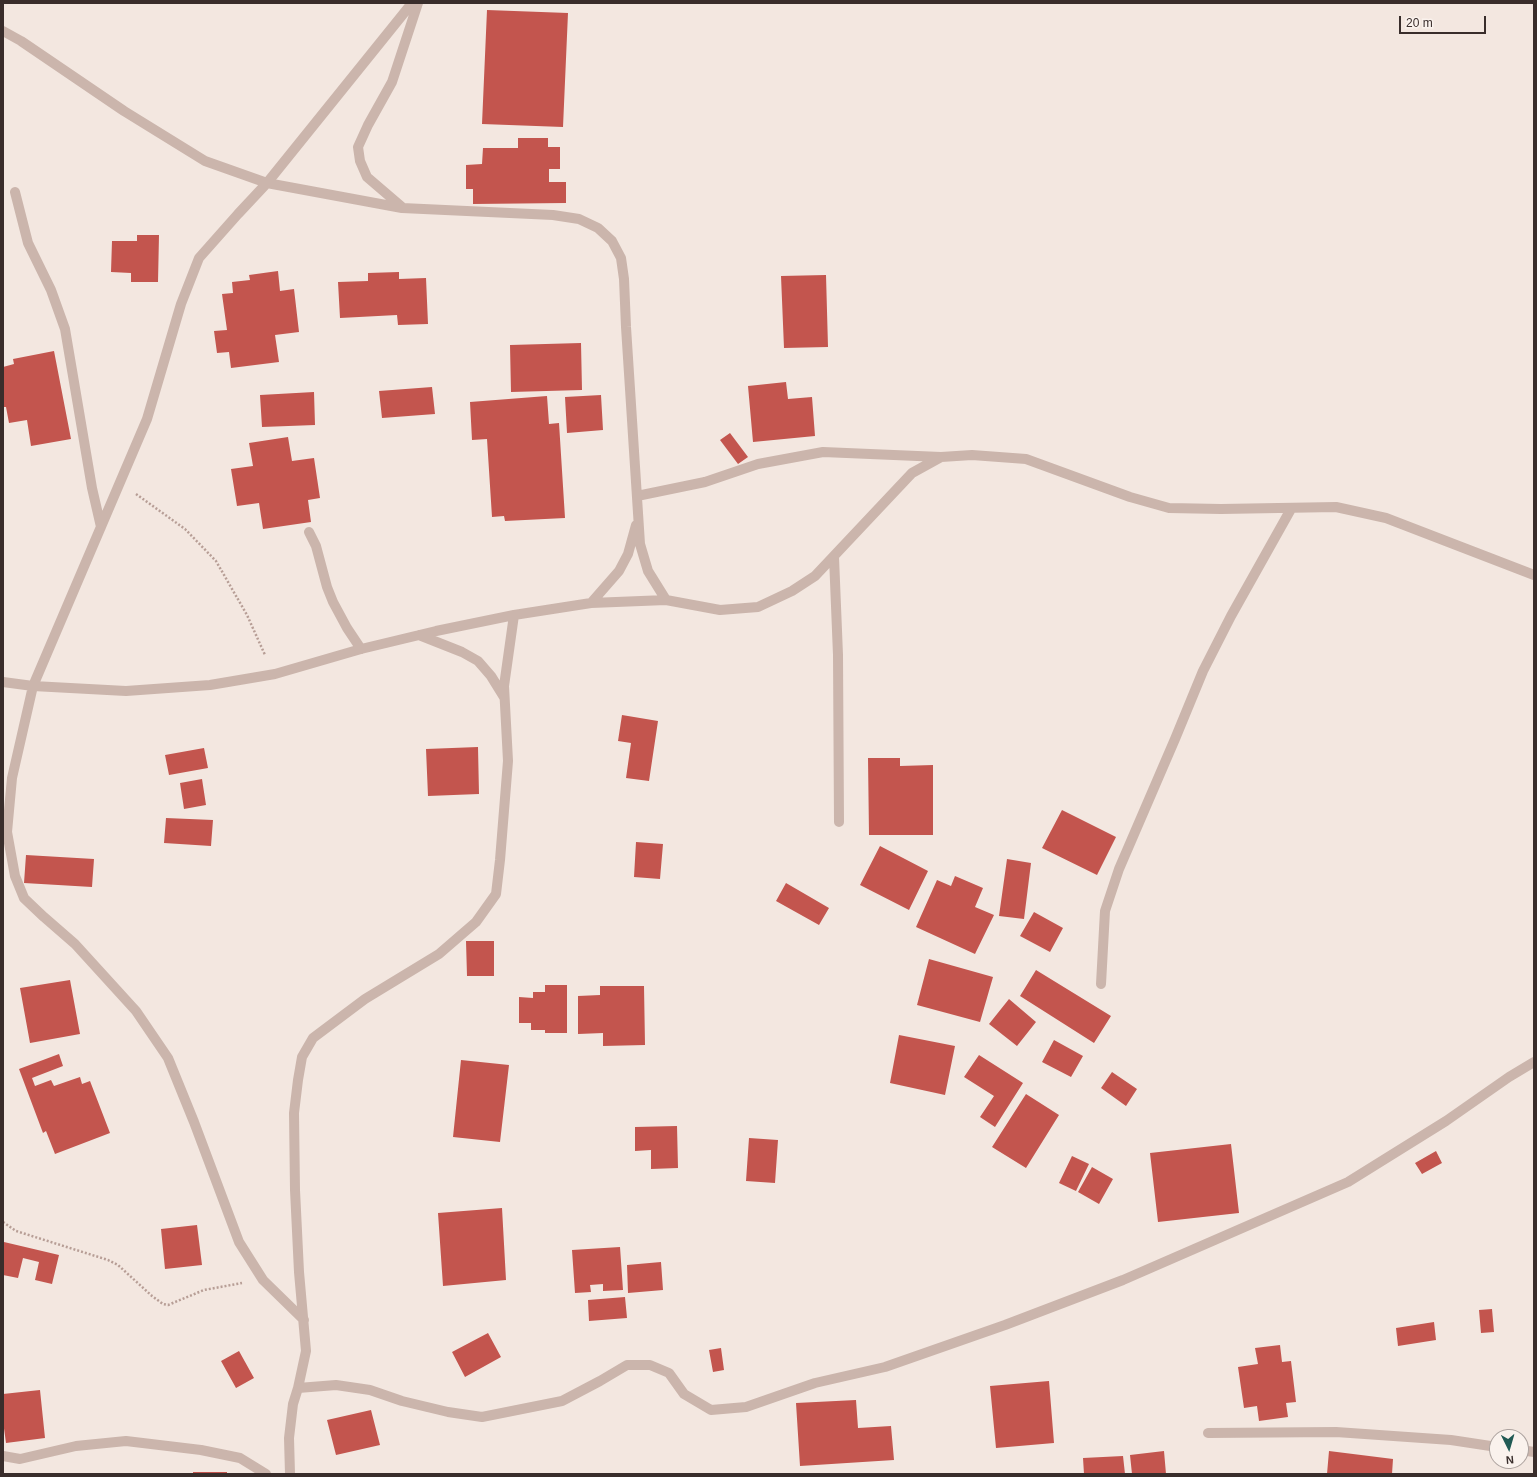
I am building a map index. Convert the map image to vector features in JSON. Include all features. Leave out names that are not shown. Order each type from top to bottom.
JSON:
[{"type":"street","points":[[304,1320],[262,1280],[239,1242],[194,1122],[168,1058],[136,1011],[75,944],[24,898],[15,876],[7,832],[12,778],[32,686],[147,419],[180,304],[199,258],[267,183],[412,3]]},
{"type":"street","points":[[402,208],[367,177],[360,161],[358,147],[368,125],[392,82],[418,3]]},
{"type":"street","points":[[3,31],[21,41],[124,111],[205,161],[267,183],[402,208],[552,215],[580,219],[598,228],[612,241],[620,258],[624,279],[640,544],[648,571],[666,600]]},
{"type":"street","points":[[15,192],[28,244],[51,290],[65,329],[92,488],[101,527]]},
{"type":"street","points":[[637,496],[705,482],[758,464],[823,452],[1026,459],[1130,497],[1169,508],[1221,510],[1336,507],[1386,518],[1534,575]]},
{"type":"street","points":[[3,682],[32,686],[126,691],[210,685],[275,674],[361,649],[419,635],[514,615],[591,603],[666,600],[720,610],[758,607],[792,591],[815,576],[912,473],[941,457]]},
{"type":"street","points":[[1101,984],[1105,911],[1119,868],[1175,740],[1203,671],[1231,616],[1292,509]]},
{"type":"street","points":[[591,603],[619,571],[628,554],[638,517]]},
{"type":"street","points":[[309,532],[316,546],[327,587],[347,628],[361,649]]},
{"type":"street","points":[[834,557],[838,655],[839,822]]},
{"type":"street","points":[[290,1474],[289,1438],[291,1416],[306,1351],[295,1190],[294,1113],[302,1057],[313,1038],[365,999],[439,954],[476,922],[496,894],[508,761],[504,686],[514,615]]},
{"type":"street","points":[[419,635],[462,652],[478,661],[491,676],[505,699]]},
{"type":"street","points":[[298,1388],[336,1385],[370,1390],[402,1401],[440,1410],[482,1417],[562,1401],[627,1365],[650,1365],[669,1373],[684,1394],[711,1410],[746,1407],[815,1383],[886,1367],[1005,1325],[1124,1280],[1348,1182],[1446,1122],[1509,1077],[1534,1062]]},
{"type":"street","points":[[1208,1433],[1336,1432],[1451,1440],[1489,1446]]},
{"type":"street","points":[[3,1456],[20,1459],[76,1446],[126,1441],[201,1450],[240,1458],[266,1474]]},
{"type":"path","points":[[119,482],[185,529],[216,561],[247,615],[275,674]]},
{"type":"path","points":[[3,1222],[16,1231],[108,1260],[118,1265],[163,1304],[168,1305],[204,1290],[262,1280]]},
{"type":"building","points":[[487,10],[568,13],[563,127],[482,124]]},
{"type":"building","points":[[518,138],[548,138],[548,147],[560,147],[560,169],[549,169],[549,182],[566,182],[566,203],[473,204],[473,189],[466,189],[466,165],[482,164],[483,148],[518,148]]},
{"type":"building","points":[[137,235],[159,235],[158,282],[131,282],[131,273],[111,272],[112,241],[137,241]]},
{"type":"building","points":[[278,271],[280,291],[294,289],[299,332],[275,335],[279,362],[231,368],[229,352],[217,353],[214,331],[227,330],[222,294],[233,293],[232,282],[250,280],[249,275]]},
{"type":"building","points":[[399,272],[399,279],[426,278],[428,324],[398,325],[397,315],[340,318],[338,282],[368,281],[368,273]]},
{"type":"building","points":[[826,275],[828,347],[784,348],[781,276]]},
{"type":"building","points":[[581,343],[582,390],[511,392],[510,345]]},
{"type":"building","points":[[54,351],[71,439],[31,446],[27,420],[9,423],[6,407],[3,407],[3,367],[14,364],[13,359]]},
{"type":"building","points":[[786,382],[788,399],[812,397],[815,436],[753,442],[748,386]]},
{"type":"building","points":[[432,387],[435,414],[382,418],[379,391]]},
{"type":"building","points":[[314,392],[315,425],[262,427],[260,395]]},
{"type":"building","points":[[601,395],[603,430],[567,433],[565,397]]},
{"type":"building","points":[[547,396],[549,424],[559,423],[565,518],[505,521],[504,516],[492,517],[487,439],[472,440],[470,402]]},
{"type":"building","points":[[730,433],[748,457],[738,464],[720,440]]},
{"type":"building","points":[[288,437],[292,461],[314,458],[320,498],[308,500],[311,522],[263,529],[259,503],[237,506],[231,469],[253,466],[249,443]]},
{"type":"building","points":[[622,715],[658,721],[649,781],[626,778],[631,743],[618,741]]},
{"type":"building","points":[[478,747],[479,794],[428,796],[426,749]]},
{"type":"building","points":[[204,748],[208,768],[169,775],[165,755]]},
{"type":"building","points":[[868,758],[900,758],[900,766],[933,765],[933,835],[869,835]]},
{"type":"building","points":[[202,779],[206,805],[184,809],[180,783]]},
{"type":"building","points":[[1062,810],[1116,837],[1097,875],[1042,848]]},
{"type":"building","points":[[166,818],[213,820],[211,846],[164,843]]},
{"type":"building","points":[[636,842],[663,844],[660,879],[634,877]]},
{"type":"building","points":[[880,846],[928,871],[909,910],[860,885]]},
{"type":"building","points":[[26,855],[94,859],[92,887],[24,883]]},
{"type":"building","points":[[1007,859],[1031,863],[1024,919],[999,916]]},
{"type":"building","points":[[955,876],[983,888],[975,907],[994,915],[975,954],[916,927],[937,880],[951,886]]},
{"type":"building","points":[[786,883],[829,908],[819,925],[776,901]]},
{"type":"building","points":[[1034,912],[1063,928],[1050,952],[1020,936]]},
{"type":"building","points":[[466,941],[494,941],[494,976],[467,976]]},
{"type":"building","points":[[929,959],[993,977],[980,1022],[917,1005]]},
{"type":"building","points":[[1036,970],[1111,1016],[1094,1043],[1020,996]]},
{"type":"building","points":[[70,980],[80,1034],[30,1043],[20,988]]},
{"type":"building","points":[[545,985],[567,985],[567,1033],[545,1033],[545,1030],[531,1030],[531,1023],[519,1023],[519,997],[533,998],[533,992],[545,992]]},
{"type":"building","points":[[600,986],[644,986],[645,1045],[603,1046],[603,1033],[578,1034],[578,996],[600,995]]},
{"type":"building","points":[[1009,999],[1036,1022],[1017,1046],[989,1024]]},
{"type":"building","points":[[899,1035],[955,1046],[945,1095],[890,1083]]},
{"type":"building","points":[[1054,1040],[1083,1056],[1071,1077],[1042,1062]]},
{"type":"building","points":[[59,1054],[63,1066],[32,1078],[35,1086],[51,1080],[54,1086],[80,1077],[82,1084],[90,1081],[110,1133],[55,1154],[46,1131],[43,1133],[19,1069]]},
{"type":"building","points":[[979,1055],[1023,1083],[995,1127],[980,1117],[994,1096],[964,1077]]},
{"type":"building","points":[[461,1060],[509,1065],[500,1142],[453,1137]]},
{"type":"building","points":[[1112,1072],[1137,1089],[1126,1106],[1101,1088]]},
{"type":"building","points":[[1026,1094],[1059,1115],[1026,1168],[992,1147]]},
{"type":"building","points":[[677,1126],[678,1168],[651,1169],[651,1150],[635,1151],[635,1127]]},
{"type":"building","points":[[749,1138],[778,1140],[775,1183],[746,1181]]},
{"type":"building","points":[[1231,1144],[1239,1213],[1158,1222],[1150,1153]]},
{"type":"building","points":[[1436,1151],[1442,1163],[1422,1174],[1415,1163]]},
{"type":"building","points":[[1072,1156],[1089,1164],[1076,1191],[1059,1183]]},
{"type":"building","points":[[1092,1167],[1113,1179],[1099,1204],[1078,1192]]},
{"type":"building","points":[[502,1208],[506,1280],[443,1286],[438,1213]]},
{"type":"building","points":[[197,1225],[202,1265],[165,1269],[161,1229]]},
{"type":"building","points":[[4,1242],[59,1255],[52,1284],[35,1280],[39,1262],[23,1258],[18,1278],[3,1275]]},
{"type":"building","points":[[620,1247],[623,1290],[603,1291],[603,1284],[590,1285],[591,1292],[575,1293],[572,1250]]},
{"type":"building","points":[[661,1262],[663,1290],[628,1293],[627,1265]]},
{"type":"building","points":[[625,1297],[627,1318],[589,1321],[588,1300]]},
{"type":"building","points":[[1492,1309],[1494,1332],[1481,1333],[1479,1310]]},
{"type":"building","points":[[1434,1322],[1436,1340],[1398,1346],[1396,1328]]},
{"type":"building","points":[[488,1333],[501,1357],[465,1377],[452,1352]]},
{"type":"building","points":[[1280,1345],[1282,1362],[1291,1361],[1296,1402],[1286,1403],[1288,1417],[1259,1421],[1257,1406],[1244,1408],[1238,1367],[1258,1364],[1255,1348]]},
{"type":"building","points":[[721,1348],[724,1370],[713,1372],[709,1350]]},
{"type":"building","points":[[239,1351],[254,1378],[236,1388],[221,1361]]},
{"type":"building","points":[[1049,1381],[1054,1443],[996,1448],[990,1386]]},
{"type":"building","points":[[40,1390],[45,1438],[6,1443],[3,1421],[3,1394]]},
{"type":"building","points":[[856,1400],[858,1428],[891,1426],[894,1460],[800,1466],[796,1403]]},
{"type":"building","points":[[371,1410],[380,1445],[336,1455],[327,1420]]},
{"type":"building","points":[[1164,1451],[1166,1474],[1132,1474],[1130,1455]]},
{"type":"building","points":[[1329,1451],[1393,1459],[1392,1474],[1327,1474]]},
{"type":"building","points":[[1123,1456],[1125,1474],[1084,1474],[1083,1458]]},
{"type":"building","points":[[193,1472],[227,1472],[227,1474],[193,1474]]}]
